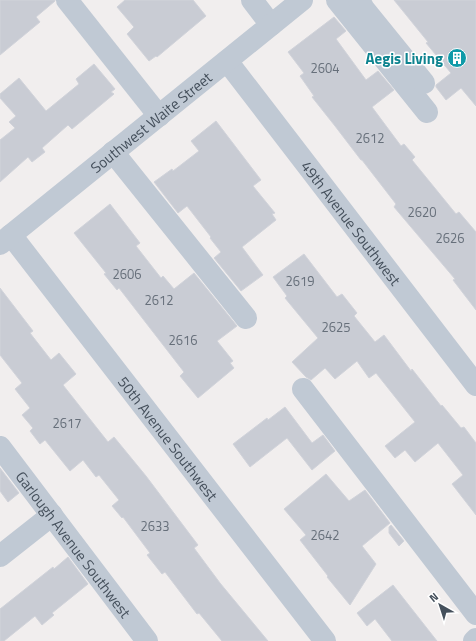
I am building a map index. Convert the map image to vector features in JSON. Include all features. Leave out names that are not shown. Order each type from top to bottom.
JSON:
[{"type":"street","points":[[67,0],[159,116]]},
{"type":"street","points":[[252,0],[271,25]]},
{"type":"street","name":"Southwest Waite Street","points":[[6,239],[302,0]]},
{"type":"street","points":[[337,0],[426,112]]},
{"type":"street","points":[[359,0],[364,9],[424,84]]},
{"type":"street","name":"49th Avenue Southwest","points":[[228,61],[476,385]]},
{"type":"street","points":[[113,152],[246,318]]},
{"type":"street","name":"50th Avenue Southwest","points":[[6,239],[325,641]]},
{"type":"street","points":[[303,389],[476,614]]},
{"type":"street","name":"Garlough Avenue Southwest","points":[[0,447],[147,641]]},
{"type":"street","points":[[0,556],[52,515]]},
{"type":"building","points":[[0,0],[55,1],[36,17],[40,22],[0,55]]},
{"type":"building","points":[[125,0],[193,0],[206,16],[157,57],[156,56],[149,61],[127,34],[134,27],[117,7]]},
{"type":"building","name":"Aegis Living","points":[[394,0],[476,0],[476,106],[461,88],[446,100],[436,85],[451,73],[426,43],[428,42]]},
{"type":"building","points":[[334,17],[346,31],[336,39],[366,80],[378,71],[394,90],[372,107],[401,146],[404,144],[415,157],[412,160],[456,214],[459,212],[476,232],[476,310],[453,280],[455,279],[394,207],[396,204],[312,97],[314,96],[300,76],[304,73],[288,52]]},
{"type":"building","points":[[94,64],[115,89],[111,92],[114,94],[72,129],[68,125],[42,148],[45,152],[32,162],[28,157],[0,182],[0,140],[15,128],[9,122],[16,116],[0,98],[0,94],[19,78],[46,111],[79,84],[76,79]]},
{"type":"building","points":[[216,121],[261,180],[253,186],[275,213],[272,214],[276,220],[242,247],[263,275],[241,291],[214,258],[221,252],[187,206],[178,213],[154,182],[172,169],[173,171],[199,151],[191,141]]},
{"type":"building","points":[[110,204],[140,243],[136,246],[161,278],[163,276],[174,289],[194,273],[237,326],[217,341],[233,361],[230,363],[234,368],[198,398],[180,376],[184,372],[119,288],[117,290],[104,274],[106,273],[74,233]]},
{"type":"building","points":[[304,254],[337,297],[342,294],[357,313],[354,316],[375,342],[384,335],[411,371],[412,369],[441,406],[442,405],[461,428],[464,427],[476,443],[476,515],[452,484],[463,475],[438,443],[415,462],[405,450],[395,458],[385,446],[415,422],[376,373],[369,378],[357,361],[335,379],[325,368],[311,380],[306,377],[292,362],[318,338],[285,298],[287,296],[273,277]]},
{"type":"building","points":[[0,288],[33,331],[30,333],[51,360],[59,353],[76,374],[63,385],[108,442],[114,437],[146,476],[198,545],[194,548],[220,583],[268,641],[222,641],[199,613],[197,614],[165,572],[162,574],[147,555],[150,553],[123,517],[122,518],[112,506],[119,500],[99,475],[96,477],[83,460],[70,471],[45,440],[40,444],[30,431],[33,428],[22,415],[30,408],[15,389],[22,383],[0,355]]},
{"type":"building","points":[[285,407],[312,443],[323,435],[335,451],[312,470],[287,438],[250,467],[233,444],[267,418],[268,420]]},
{"type":"building","points":[[0,468],[19,493],[8,502],[0,491]]},
{"type":"building","points":[[326,474],[349,501],[365,490],[390,523],[362,546],[376,564],[350,605],[300,540],[306,535],[284,509]]},
{"type":"building","points":[[391,525],[404,541],[399,546],[389,533],[389,527]]},
{"type":"building","points":[[68,557],[88,584],[52,613],[54,615],[42,625],[35,616],[4,641],[0,641],[0,609]]},
{"type":"building","points":[[393,585],[437,641],[392,641],[375,619],[367,626],[357,613]]},
{"type":"place","name":"Aegis Living","points":[[457,58]]}]
